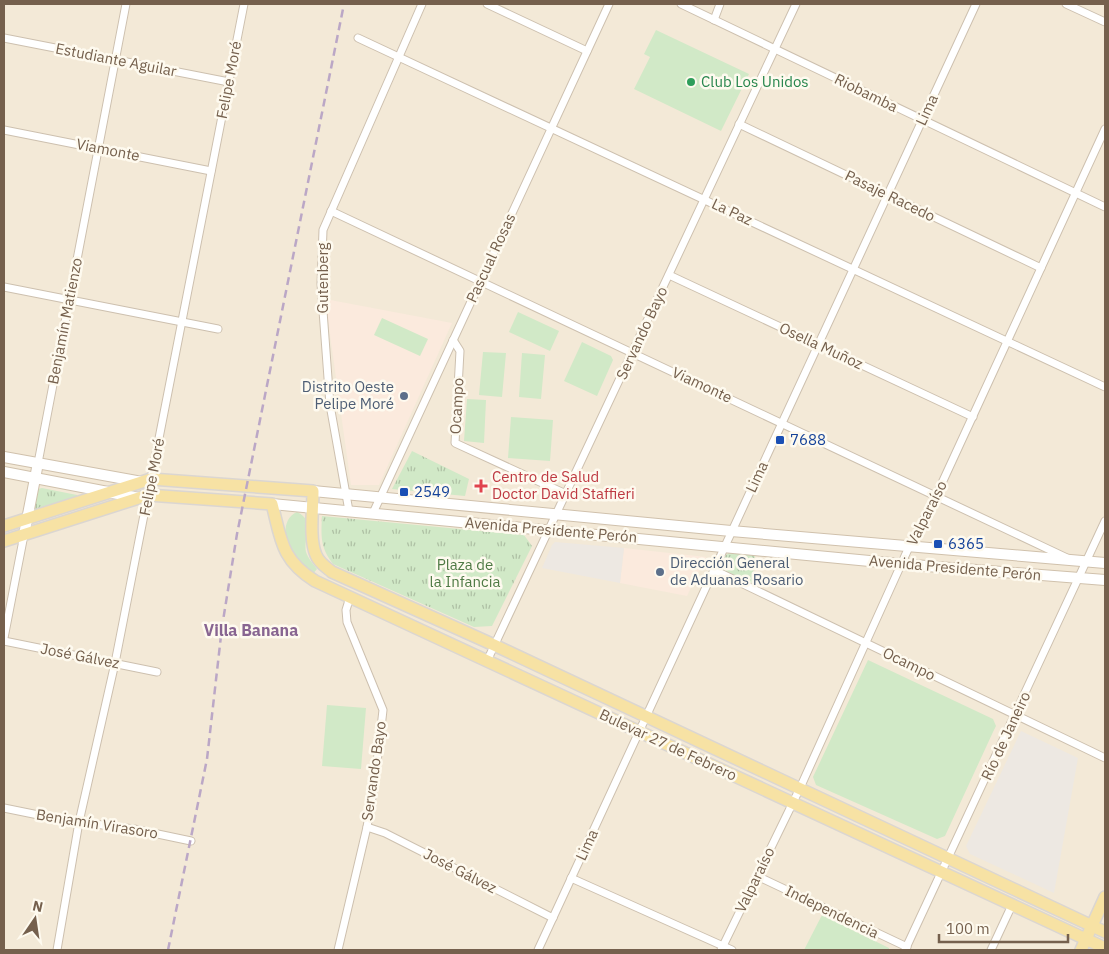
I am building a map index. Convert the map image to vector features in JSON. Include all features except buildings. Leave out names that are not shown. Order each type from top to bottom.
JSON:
[{"type":"main road","points":[[4,457],[147,481]]},
{"type":"main road","name":"Benjamín Matienzo","points":[[24,535],[38,463]]},
{"type":"main road","points":[[4,472],[110,492],[144,496]]},
{"type":"main road","name":"Avenida Presidente Perón","points":[[4,526],[147,481],[346,494],[731,531],[1105,563]]},
{"type":"main road","name":"Bulevar 27 de Febrero","points":[[313,492],[313,541],[316,555],[322,565],[332,572],[1105,931]]},
{"type":"main road","name":"Avenida Presidente Perón","points":[[4,541],[144,496],[272,504],[902,564],[1105,580]]},
{"type":"main road","name":"Bulevar 27 de Febrero","points":[[272,504],[288,557],[301,572],[350,597],[1086,939],[1099,948]]},
{"type":"main road","points":[[1081,950],[1105,897]]},
{"type":"main road","points":[[1099,948],[1105,931]]},
{"type":"street","name":"Benjamín Matienzo","points":[[38,463],[126,4]]},
{"type":"street","name":"Felipe Moré","points":[[57,950],[79,822],[115,663],[144,496],[182,322],[244,4]]},
{"type":"street","name":"Gutenberg","points":[[349,511],[330,405],[321,284],[323,230],[422,4]]},
{"type":"street","points":[[487,4],[587,52]]},
{"type":"street","name":"Pascual Rosas","points":[[373,513],[610,4]]},
{"type":"street","name":"Riobamba","points":[[681,4],[1105,207]]},
{"type":"street","points":[[714,20],[720,4]]},
{"type":"street","name":"Servando Bayo","points":[[487,661],[796,4]]},
{"type":"street","name":"Lima","points":[[538,950],[976,4]]},
{"type":"street","points":[[1066,4],[1105,22]]},
{"type":"street","name":"Estudiante Aguilar","points":[[4,38],[229,82]]},
{"type":"street","name":"La Paz","points":[[358,38],[1105,387]]},
{"type":"street","name":"Pasaje Racedo","points":[[739,124],[1041,268]]},
{"type":"street","name":"Valparaíso","points":[[722,948],[793,803],[909,547],[936,496],[1105,129]]},
{"type":"street","name":"Viamonte","points":[[4,130],[211,171]]},
{"type":"street","name":"Viamonte","points":[[331,210],[1072,560]]},
{"type":"street","name":"Osella Muñoz","points":[[669,275],[973,417]]},
{"type":"street","points":[[4,287],[218,329]]},
{"type":"street","name":"Ocampo","points":[[454,340],[460,351],[455,443],[566,494]]},
{"type":"street","name":"Río de Janeiro","points":[[906,949],[1105,521]]},
{"type":"street","name":"Benjamín Matienzo","points":[[4,640],[24,535]]},
{"type":"street","name":"Ocampo","points":[[714,570],[1105,758]]},
{"type":"street","name":"Servando Bayo","points":[[338,950],[367,827],[375,780],[383,710],[347,622],[346,610],[350,597]]},
{"type":"street","name":"José Gálvez","points":[[4,640],[157,672]]},
{"type":"street","name":"Benjamín Virasoro","points":[[4,808],[79,822],[134,829],[191,841]]},
{"type":"street","name":"José Gálvez","points":[[367,827],[385,833],[553,918]]},
{"type":"street","name":"Independencia","points":[[757,876],[906,949]]},
{"type":"street","points":[[572,878],[722,948],[732,950]]},
{"type":"street","points":[[991,950],[1012,905]]},
{"type":"shaded area","points":[[4,4],[1105,4],[1105,950],[4,950]]},
{"type":"shaded area","points":[[325,299],[452,323],[379,485],[351,485]]},
{"type":"shaded area","points":[[555,542],[624,548],[620,583],[542,568]]},
{"type":"shaded area","name":"Dirección General de Aduanas Rosario","points":[[624,548],[706,557],[687,596],[620,583]]},
{"type":"shaded area","points":[[1021,731],[1078,758],[1054,893],[970,854],[966,846]]},
{"type":"green space","name":"Club Los Unidos","points":[[656,30],[749,74],[721,131],[634,89],[650,57],[644,54]]},
{"type":"green space","points":[[518,312],[559,331],[550,351],[509,332]]},
{"type":"green space","points":[[382,318],[428,339],[420,356],[374,335]]},
{"type":"green space","points":[[582,342],[611,356],[613,360],[597,396],[564,381]]},
{"type":"green space","points":[[483,352],[506,353],[502,397],[479,395]]},
{"type":"green space","points":[[522,353],[545,355],[541,399],[519,397]]},
{"type":"green space","points":[[467,399],[486,400],[484,443],[464,441]]},
{"type":"green space","points":[[511,417],[553,420],[550,461],[508,458]]},
{"type":"green space","points":[[412,451],[469,479],[465,496],[392,489]]},
{"type":"green space","points":[[42,488],[77,495],[77,497],[32,511],[38,489]]},
{"type":"green space","points":[[297,512],[306,520],[308,530],[306,552],[317,569],[312,575],[294,558],[286,540],[285,533],[288,520]]},
{"type":"green space","name":"Plaza de la Infancia","points":[[322,516],[524,535],[532,546],[492,626],[474,627],[333,564],[322,541]]},
{"type":"green space","points":[[731,552],[755,554],[752,585],[722,569],[723,559]]},
{"type":"green space","points":[[868,660],[993,719],[996,726],[945,836],[937,839],[816,785],[813,777]]},
{"type":"green space","points":[[327,705],[366,708],[361,769],[322,766]]},
{"type":"green space","points":[[822,915],[889,948],[889,950],[804,950]]},
{"type":"railway","points":[[168,950],[207,759],[222,627],[237,534],[344,4]]},
{"type":"place","name":"Club Los Unidos","points":[[691,82]]},
{"type":"place","name":"Distrito Oeste Pelipe Moré","points":[[404,396]]},
{"type":"place","name":"7688","points":[[780,440]]},
{"type":"place","name":"Centro de Salud Doctor David Staffieri","points":[[481,486]]},
{"type":"place","name":"2549","points":[[404,492]]},
{"type":"place","name":"6365","points":[[938,544]]},
{"type":"place","name":"Dirección General de Aduanas Rosario","points":[[660,572]]},
{"type":"district","name":"Villa Banana","points":[[251,630]]}]
